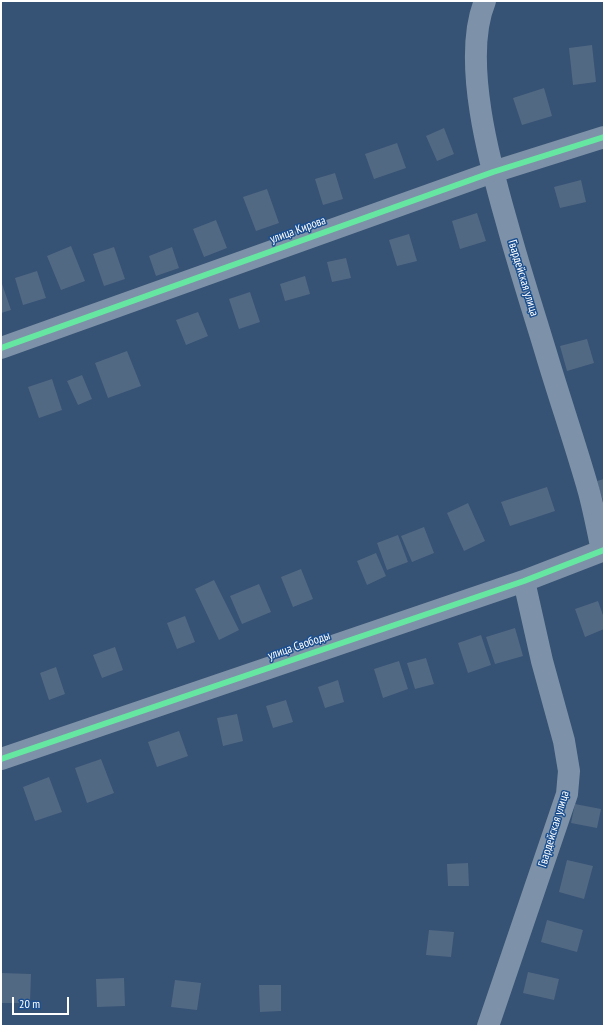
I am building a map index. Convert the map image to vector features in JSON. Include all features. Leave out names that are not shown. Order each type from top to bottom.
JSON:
[{"type":"street","name":"Гвардейская улица","points":[[485,1],[477,30],[476,55],[480,104],[493,172],[519,265],[589,493],[603,551]]},
{"type":"street","name":"улица Кирова","points":[[1,348],[493,172],[604,137]]},
{"type":"street","name":"улица Свободы","points":[[1,759],[524,581],[603,551]]},
{"type":"street","name":"Гвардейская улица","points":[[488,1026],[567,794],[568,771],[564,741],[542,661],[524,581]]},
{"type":"building","points":[[592,45],[596,82],[573,85],[569,48]]},
{"type":"building","points":[[544,88],[552,116],[522,125],[513,98]]},
{"type":"building","points":[[444,128],[454,154],[437,161],[426,136]]},
{"type":"building","points":[[397,143],[406,168],[374,179],[365,154]]},
{"type":"building","points":[[335,173],[343,199],[323,205],[315,179]]},
{"type":"building","points":[[581,180],[586,202],[560,208],[554,187]]},
{"type":"building","points":[[267,189],[279,223],[256,231],[243,197]]},
{"type":"building","points":[[477,213],[486,241],[460,249],[452,221]]},
{"type":"building","points":[[216,220],[227,248],[204,257],[193,229]]},
{"type":"building","points":[[409,234],[417,261],[397,266],[389,240]]},
{"type":"building","points":[[71,246],[85,281],[61,290],[47,256]]},
{"type":"building","points":[[114,247],[125,279],[104,286],[93,254]]},
{"type":"building","points":[[172,247],[179,268],[156,276],[149,256]]},
{"type":"building","points":[[346,258],[351,278],[332,282],[327,262]]},
{"type":"building","points":[[37,271],[46,298],[23,305],[15,278]]},
{"type":"building","points":[[305,276],[310,294],[285,301],[280,284]]},
{"type":"building","points":[[1,281],[11,310],[1,313]]},
{"type":"building","points":[[250,292],[260,322],[239,329],[229,299]]},
{"type":"building","points":[[198,312],[208,336],[186,345],[176,320]]},
{"type":"building","points":[[587,339],[594,363],[567,371],[560,346]]},
{"type":"building","points":[[127,351],[141,386],[108,398],[95,363]]},
{"type":"building","points":[[82,375],[92,399],[78,405],[67,381]]},
{"type":"building","points":[[52,379],[62,410],[39,418],[28,387]]},
{"type":"building","points":[[604,479],[604,504],[597,481]]},
{"type":"building","points":[[547,487],[555,511],[510,526],[501,502]]},
{"type":"building","points":[[468,503],[485,541],[464,551],[447,513]]},
{"type":"building","points":[[424,527],[434,553],[412,562],[401,536]]},
{"type":"building","points":[[398,535],[408,562],[387,570],[377,543]]},
{"type":"building","points":[[376,553],[386,576],[367,585],[357,561]]},
{"type":"building","points":[[301,569],[313,599],[293,607],[281,577]]},
{"type":"building","points":[[214,580],[239,630],[219,640],[195,589]]},
{"type":"building","points":[[259,584],[271,612],[242,624],[230,596]]},
{"type":"building","points":[[598,601],[604,618],[604,629],[585,637],[575,609]]},
{"type":"building","points":[[185,616],[195,642],[177,649],[167,623]]},
{"type":"building","points":[[515,628],[523,656],[495,664],[486,637]]},
{"type":"building","points":[[481,635],[491,665],[468,673],[458,643]]},
{"type":"building","points":[[115,647],[123,670],[102,678],[93,655]]},
{"type":"building","points":[[426,658],[434,684],[415,689],[407,663]]},
{"type":"building","points":[[399,661],[408,689],[383,698],[374,669]]},
{"type":"building","points":[[56,667],[65,694],[49,700],[40,673]]},
{"type":"building","points":[[338,680],[344,702],[325,708],[318,687]]},
{"type":"building","points":[[286,700],[293,722],[273,728],[266,706]]},
{"type":"building","points":[[237,714],[243,741],[223,746],[217,718]]},
{"type":"building","points":[[179,731],[188,756],[157,767],[148,742]]},
{"type":"building","points":[[101,759],[114,793],[87,803],[75,768]]},
{"type":"building","points":[[49,777],[62,812],[35,821],[23,787]]},
{"type":"building","points":[[575,804],[601,809],[597,828],[571,823]]},
{"type":"building","points":[[567,860],[593,866],[584,899],[559,892]]},
{"type":"building","points":[[468,863],[469,886],[448,886],[447,864]]},
{"type":"building","points":[[547,920],[583,930],[577,952],[541,942]]},
{"type":"building","points":[[429,930],[454,932],[451,957],[426,955]]},
{"type":"building","points":[[528,972],[559,979],[554,1000],[523,993]]},
{"type":"building","points":[[1,973],[31,974],[30,1003],[1,1003]]},
{"type":"building","points":[[124,978],[125,1006],[97,1007],[96,979]]},
{"type":"building","points":[[175,980],[201,983],[197,1010],[171,1007]]},
{"type":"building","points":[[259,985],[281,985],[281,1011],[260,1012]]},
{"type":"cycle path","points":[[1,348],[493,172],[604,137]]},
{"type":"cycle path","points":[[1,759],[524,581],[604,550]]}]
